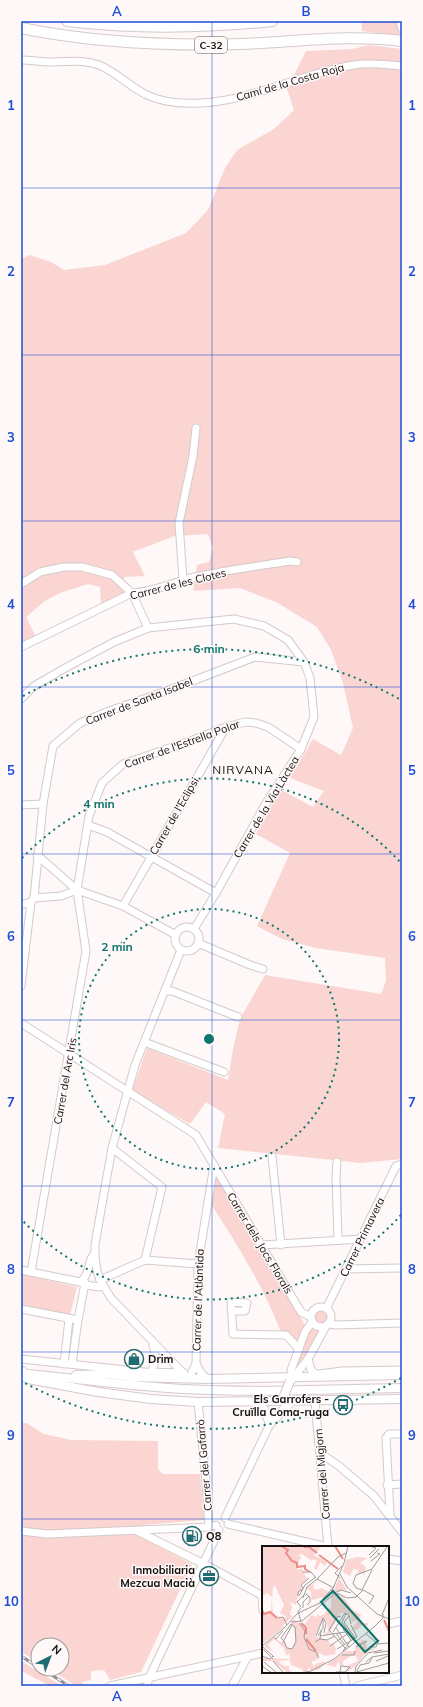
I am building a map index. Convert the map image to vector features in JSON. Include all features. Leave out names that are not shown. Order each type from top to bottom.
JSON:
[{"type":"highway","points":[[66,21],[149,27],[209,26],[272,21]]},
{"type":"highway","name":"C-32","points":[[21,28],[91,39],[161,44],[215,44],[352,38],[402,41]]},
{"type":"main road","points":[[23,1373],[105,1383],[185,1389],[240,1390],[402,1388]]},
{"type":"main road","points":[[23,1373],[28,1379],[98,1392],[151,1399],[198,1402],[402,1399]]},
{"type":"main road","points":[[68,1378],[77,1375],[148,1374],[189,1375],[207,1379],[291,1380],[317,1376],[402,1375]]},
{"type":"main road","points":[[271,1423],[291,1380]]},
{"type":"main road","points":[[271,1423],[277,1418],[284,1407],[296,1401]]},
{"type":"main road","points":[[255,1402],[264,1409],[271,1423]]},
{"type":"street","points":[[400,21],[402,29]]},
{"type":"street","name":"Camí de la Costa Roja","points":[[21,60],[52,62],[80,60],[99,65],[145,94],[165,101],[194,103],[227,100],[245,96],[337,68],[356,64],[402,66]]},
{"type":"street","points":[[183,580],[179,523],[193,456],[196,428]]},
{"type":"street","name":"Carrer de les Clotes","points":[[21,648],[132,593],[146,592],[183,580],[256,566],[290,561],[297,562]]},
{"type":"street","points":[[21,584],[40,572],[64,567],[82,567],[112,575],[132,593],[148,628]]},
{"type":"street","name":"Carrer de la Via Làctea","points":[[21,699],[34,686],[67,667],[114,642],[148,628],[234,619],[264,626],[288,640],[304,662],[310,678],[314,717],[301,748],[265,805],[216,893],[194,929]]},
{"type":"street","name":"Carrer de Santa Isabel","points":[[21,986],[33,900],[43,804],[53,746],[80,723],[255,657],[304,662]]},
{"type":"street","name":"Carrer de l'Estrella Polar","points":[[77,890],[89,816],[102,783],[123,764],[190,742],[226,727],[245,722],[256,723],[268,727],[301,748]]},
{"type":"street","name":"Carrer de l'Eclipsi","points":[[123,906],[226,727]]},
{"type":"street","points":[[21,805],[43,804]]},
{"type":"street","points":[[88,825],[107,832],[216,893]]},
{"type":"street","points":[[37,855],[77,890],[123,906],[176,935]]},
{"type":"street","points":[[21,905],[33,900],[61,896],[77,890]]},
{"type":"street","name":"Carrer del Arc Iris","points":[[31,1272],[70,1055],[86,951],[77,890]]},
{"type":"street","points":[[184,928],[194,929],[199,936],[198,943],[194,949],[190,951],[181,950],[177,945],[176,935],[184,928]]},
{"type":"street","points":[[198,943],[250,966],[263,969]]},
{"type":"street","points":[[181,950],[166,991],[135,1064],[129,1091],[112,1148],[95,1253],[101,1283],[111,1298],[152,1342],[189,1375]]},
{"type":"street","points":[[166,991],[172,991],[238,1017]]},
{"type":"street","name":"Carrer dels Jocs Florals","points":[[21,1023],[196,1135],[301,1312],[312,1319]]},
{"type":"street","points":[[144,1042],[224,1072]]},
{"type":"street","points":[[112,1148],[162,1188],[145,1260]]},
{"type":"street","points":[[272,1156],[281,1245]]},
{"type":"street","points":[[337,1162],[338,1240]]},
{"type":"street","name":"Carrer de l'Atlàntida","points":[[207,1379],[201,1373],[196,1364],[198,1264],[214,1165]]},
{"type":"street","name":"Carrer Primavera","points":[[327,1308],[399,1165]]},
{"type":"street","points":[[262,1245],[361,1239]]},
{"type":"street","points":[[72,1364],[83,1294],[83,1282],[88,1274],[92,1257],[95,1253]]},
{"type":"street","points":[[83,1294],[145,1260],[198,1264]]},
{"type":"street","points":[[346,1269],[402,1268]]},
{"type":"street","points":[[21,1270],[83,1282],[86,1285],[101,1283]]},
{"type":"street","points":[[322,1306],[327,1308],[332,1317],[308,1359],[291,1380],[290,1370],[305,1332],[312,1319],[315,1308],[322,1306]]},
{"type":"street","points":[[21,1309],[78,1320]]},
{"type":"street","points":[[233,1311],[233,1334],[286,1335],[299,1349]]},
{"type":"street","points":[[64,1364],[69,1319]]},
{"type":"street","points":[[312,1319],[318,1327],[328,1325],[402,1323]]},
{"type":"street","points":[[21,1360],[145,1372],[148,1374],[155,1359],[152,1342]]},
{"type":"street","points":[[308,1359],[310,1366],[317,1376],[342,1371],[402,1370]]},
{"type":"street","name":"Carrer de l'Atlàntida","points":[[189,1375],[196,1364]]},
{"type":"street","name":"Carrer del Migjorn","points":[[315,1401],[328,1546]]},
{"type":"street","name":"Carrer del Gafarrò","points":[[198,1402],[205,1470],[215,1527]]},
{"type":"street","points":[[21,1531],[47,1534],[215,1527],[225,1529],[226,1521],[271,1423]]},
{"type":"street","points":[[390,1515],[387,1485],[386,1438],[389,1434],[402,1434]]},
{"type":"street","points":[[320,1453],[374,1496],[402,1532]]},
{"type":"street","points":[[387,1485],[402,1484]]},
{"type":"street","points":[[374,1496],[381,1497],[388,1493]]},
{"type":"street","points":[[226,1521],[324,1546]]},
{"type":"street","points":[[145,1684],[204,1563],[215,1527]]},
{"type":"street","points":[[157,1529],[158,1536],[164,1543]]},
{"type":"street","points":[[134,1530],[204,1563],[262,1594]]},
{"type":"street","points":[[389,1560],[402,1561]]},
{"type":"street","points":[[389,1624],[402,1621]]},
{"type":"street","points":[[110,1686],[145,1684],[230,1659],[262,1653]]},
{"type":"street","points":[[232,1686],[248,1656]]},
{"type":"street","points":[[343,1673],[346,1686]]},
{"type":"street","points":[[358,1686],[402,1675]]},
{"type":"shaded area","points":[[361,21],[402,21],[402,36],[362,31]]},
{"type":"shaded area","points":[[369,45],[402,49],[402,1159],[361,1163],[218,1148],[225,1114],[206,1102],[190,1124],[132,1091],[147,1048],[228,1080],[240,1019],[265,975],[381,994],[386,981],[385,958],[316,948],[282,939],[257,926],[290,853],[256,834],[280,789],[313,807],[324,791],[290,778],[313,739],[341,755],[353,728],[343,683],[331,650],[317,627],[276,602],[240,588],[193,591],[197,565],[209,562],[213,548],[208,534],[175,536],[133,552],[145,576],[124,577],[124,593],[101,605],[100,587],[88,584],[60,593],[45,601],[26,617],[36,637],[21,644],[21,259],[29,255],[51,262],[64,270],[105,265],[186,233],[208,210],[225,168],[237,150],[274,129],[294,110],[287,89],[306,51],[352,49]]},
{"type":"shaded area","points":[[217,1170],[306,1327],[298,1344],[289,1333],[280,1330],[258,1281],[211,1204]]},
{"type":"shaded area","points":[[21,1274],[77,1287],[70,1316],[21,1306]]},
{"type":"shaded area","points":[[318,1310],[324,1310],[328,1314],[328,1320],[324,1324],[318,1324],[314,1320],[314,1314]]},
{"type":"shaded area","points":[[312,1328],[319,1330],[320,1335],[299,1368],[297,1366],[302,1346],[306,1336]]},
{"type":"shaded area","points":[[21,1423],[26,1423],[44,1434],[71,1440],[158,1441],[158,1469],[163,1474],[200,1474],[204,1520],[143,1525],[144,1539],[192,1564],[141,1672],[110,1680],[104,1670],[91,1671],[91,1680],[82,1682],[85,1686],[76,1686],[62,1677],[70,1677],[70,1637],[30,1637],[30,1657],[21,1652]]},
{"type":"shaded area","points":[[21,1661],[30,1666],[30,1676],[21,1671]]},
{"type":"shaded area","points":[[33,1677],[47,1677],[62,1686],[50,1686]]},
{"type":"railway","points":[[21,1656],[30,1662]]},
{"type":"railway","points":[[55,1677],[69,1686]]},
{"type":"place","name":"Drim","points":[[134,1359]]},
{"type":"place","name":"Els Garrofers - Cruïlla Coma-ruga","points":[[343,1405]]},
{"type":"place","name":"Q8","points":[[192,1536]]},
{"type":"place","name":"Inmobiliaria Mezcua Macià","points":[[209,1576]]},
{"type":"district","name":"NIRVANA","points":[[243,770]]}]
